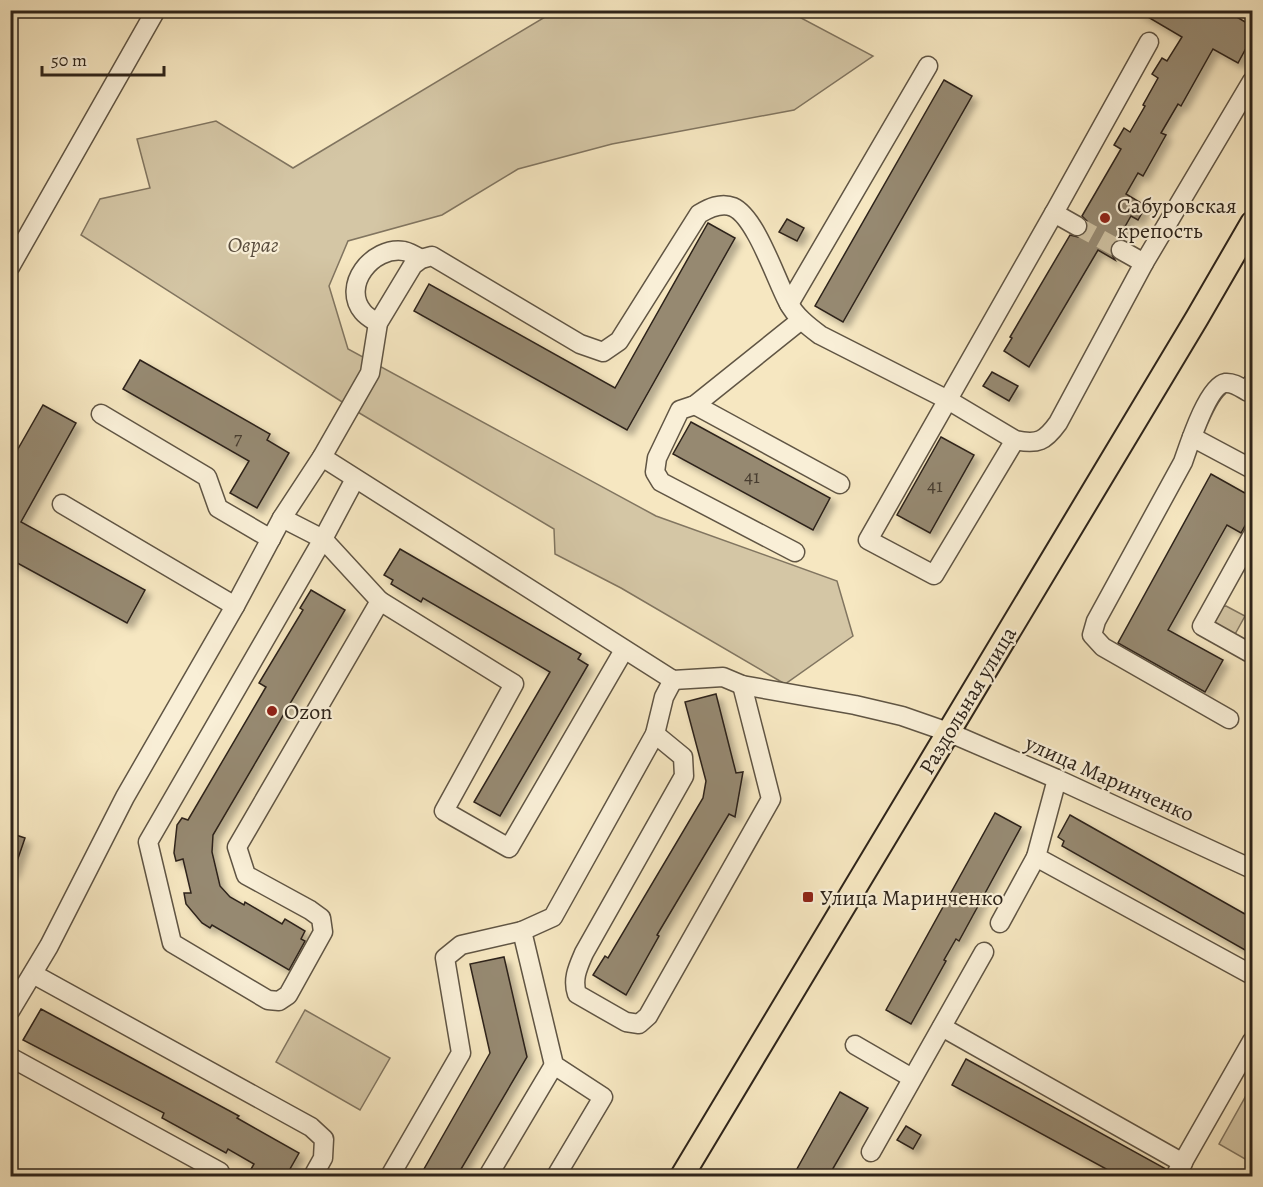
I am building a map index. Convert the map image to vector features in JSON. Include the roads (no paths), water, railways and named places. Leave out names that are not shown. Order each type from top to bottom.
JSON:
[{"type":"main road","name":"Раздольная улица","points":[[682,1176],[1252,223]]},
{"type":"street","points":[[10,267],[156,10]]},
{"type":"street","points":[[1015,440],[934,575],[868,540],[1149,42]]},
{"type":"street","points":[[789,304],[928,66]]},
{"type":"street","points":[[10,1011],[33,974],[125,797],[235,606],[282,518],[322,457],[370,373],[378,323],[413,265],[421,259],[432,256],[580,344],[603,352],[619,341],[699,214],[714,205],[733,207],[751,224],[789,304],[801,320],[820,335],[948,400],[1015,440],[1027,443],[1038,442],[1048,436],[1058,423],[1144,263],[1252,81]]},
{"type":"street","points":[[1054,213],[1077,226]]},
{"type":"street","points":[[1120,250],[1144,263]]},
{"type":"street","points":[[378,323],[364,314],[358,304],[355,288],[359,276],[373,258],[387,252],[404,251],[421,259]]},
{"type":"street","points":[[795,552],[661,483],[655,472],[657,458],[680,410],[695,405],[801,320]]},
{"type":"street","points":[[1230,719],[1103,646],[1092,635],[1096,621],[1183,462],[1192,436],[1215,388],[1224,383],[1251,391]]},
{"type":"street","points":[[695,405],[840,484]]},
{"type":"street","points":[[101,414],[207,477],[218,508],[271,539]]},
{"type":"street","points":[[1192,436],[1252,469]]},
{"type":"street","points":[[322,457],[673,680],[664,697],[655,734],[553,917],[522,931],[460,945],[445,958],[462,1053],[390,1176]]},
{"type":"street","points":[[356,479],[148,842],[172,943],[268,1000],[279,1001],[288,995],[323,932],[321,918],[246,875],[237,847],[380,601]]},
{"type":"street","points":[[62,504],[235,606]]},
{"type":"street","points":[[282,518],[323,539],[380,601],[514,684],[444,811],[509,848],[624,651]]},
{"type":"street","points":[[1252,536],[1202,626],[1252,654]]},
{"type":"street","name":"улица Маринченко","points":[[673,680],[723,677],[742,685],[855,705],[902,716],[948,732],[1057,779],[1252,869]]},
{"type":"street","points":[[655,734],[683,757],[684,776],[584,953],[574,984],[577,994],[626,1022],[639,1024],[648,1016],[771,799],[742,685]]},
{"type":"street","points":[[1000,923],[1036,857],[1057,779]]},
{"type":"street","points":[[1036,857],[1252,975]]},
{"type":"street","points":[[522,931],[554,1065],[603,1097],[556,1176]]},
{"type":"street","points":[[871,1152],[984,952]]},
{"type":"street","points":[[33,974],[311,1128],[324,1139],[323,1158],[313,1176]]},
{"type":"street","points":[[942,1027],[1179,1170],[1252,1041]]},
{"type":"street","points":[[855,1045],[912,1078]]},
{"type":"street","points":[[10,1058],[220,1172],[218,1176]]},
{"type":"street","points":[[488,1176],[554,1065]]},
{"type":"tunnel","points":[[1077,226],[1121,250]]},
{"type":"place","name":"Сабуровская крепость","points":[[1105,218]]},
{"type":"place","name":"Ozon","points":[[272,711]]},
{"type":"place","name":"Улица Маринченко","points":[[808,897]]},
{"type":"park label","name":"Овраг","points":[[253,244]]}]
